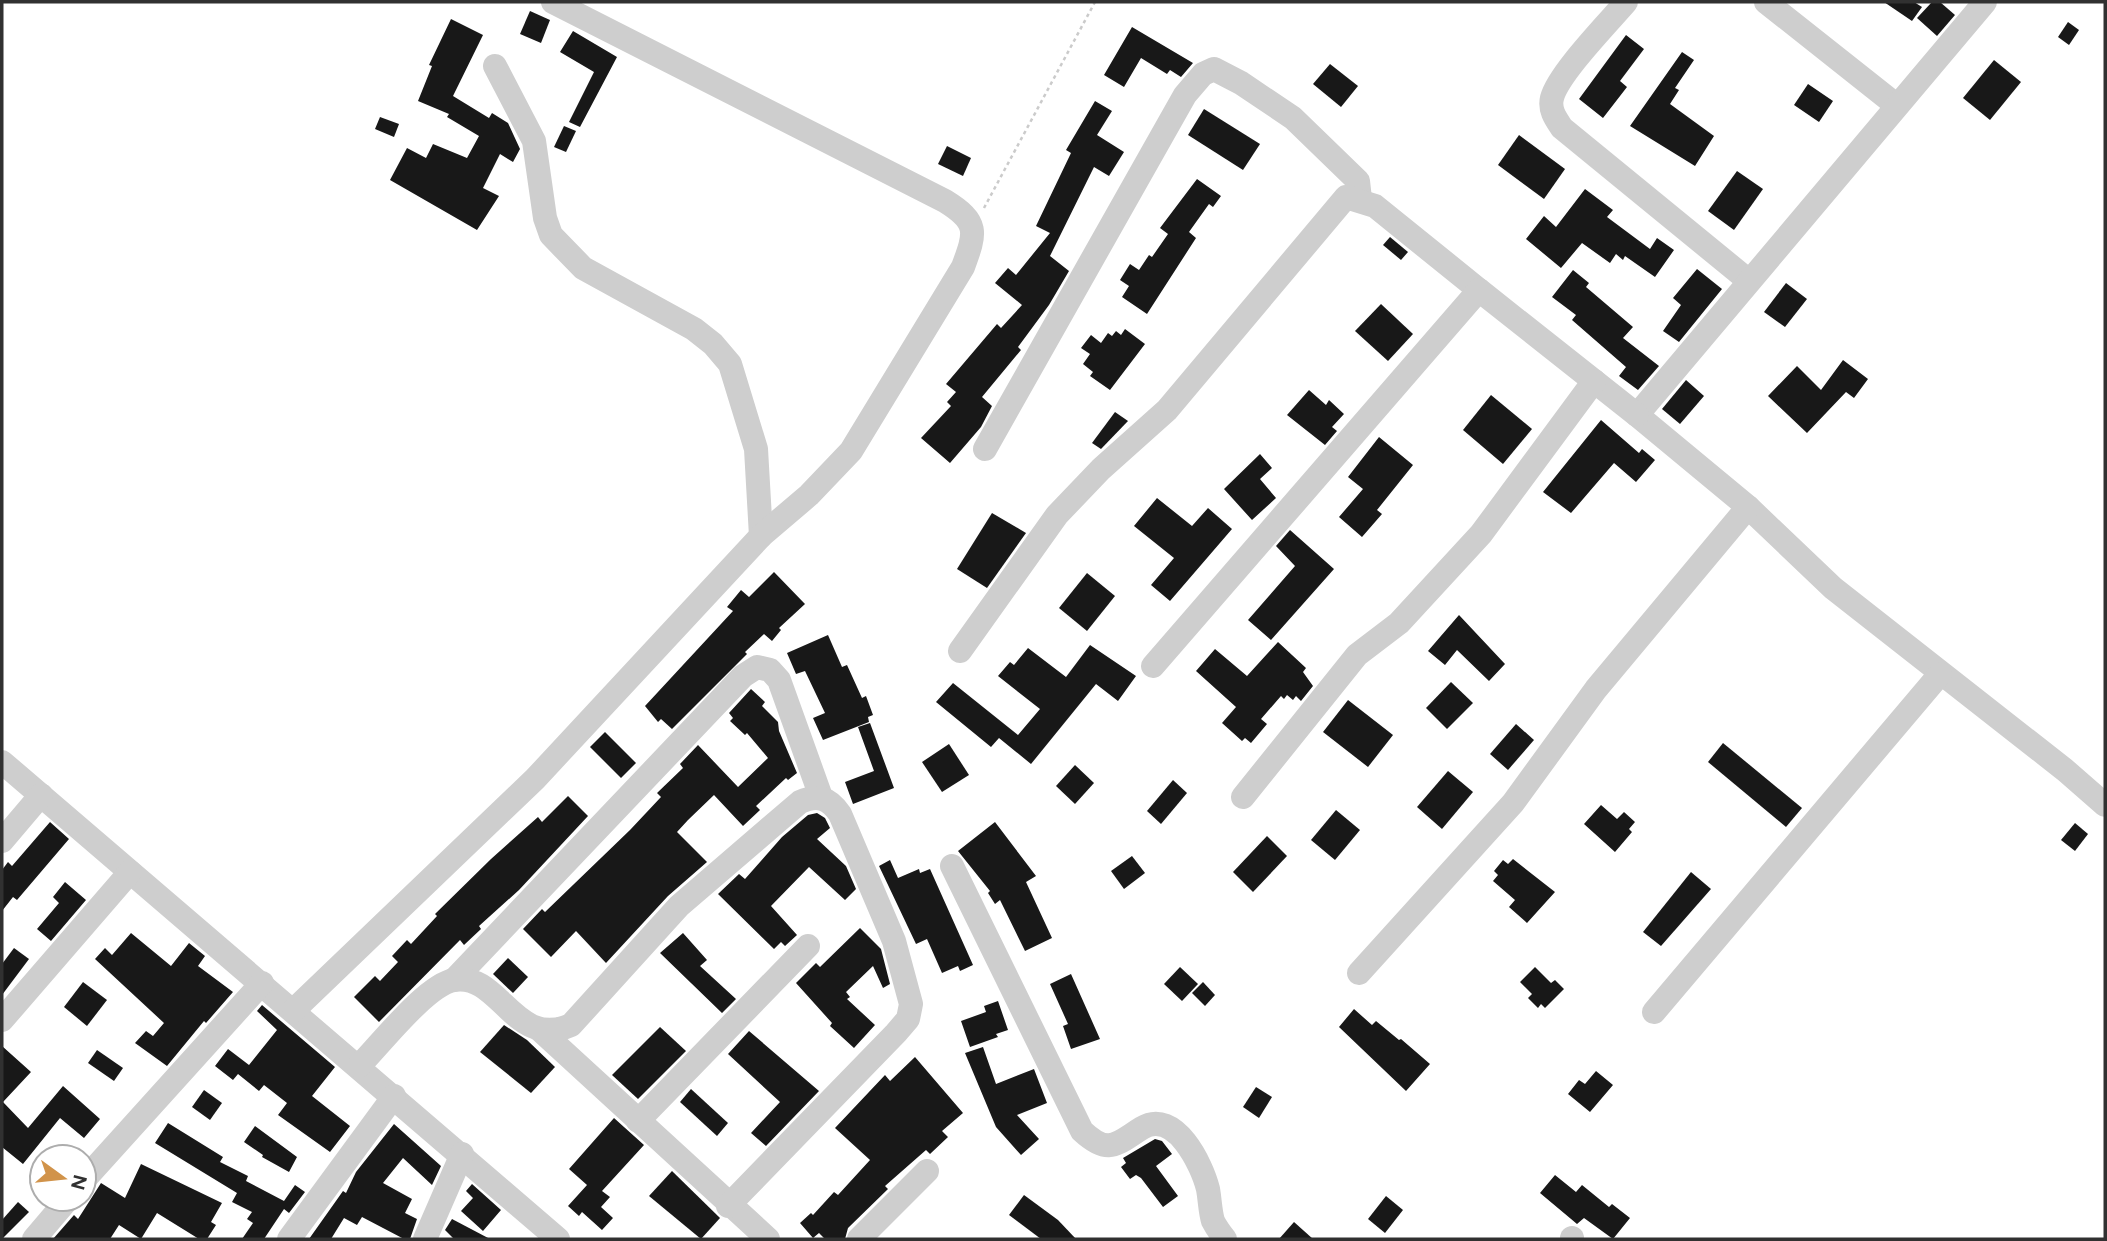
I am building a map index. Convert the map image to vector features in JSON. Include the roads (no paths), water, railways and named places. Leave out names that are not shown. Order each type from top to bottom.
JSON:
[{"type":"street","points":[[294,1010],[535,779],[761,536],[809,495],[850,451],[963,267],[973,228],[964,213],[553,2]]},
{"type":"street","points":[[1626,2],[1560,81],[1551,99],[1553,115],[1562,128],[1749,281]]},
{"type":"street","points":[[1766,2],[1896,106]]},
{"type":"street","points":[[1637,415],[1985,2]]},
{"type":"street","points":[[495,66],[534,141],[545,218],[551,234],[583,268],[694,329],[713,344],[730,364],[756,449],[761,536]]},
{"type":"street","points":[[985,449],[1185,95],[1203,74],[1214,69],[1293,118],[1358,181],[1360,199]]},
{"type":"street","points":[[960,651],[1057,515],[1101,469],[1167,410],[1346,197],[1360,199],[1375,206],[1594,380],[1748,507],[1833,588],[2065,770],[2105,805]]},
{"type":"street","points":[[1153,666],[1479,290]]},
{"type":"street","points":[[1243,797],[1357,655],[1399,623],[1481,534],[1594,380]]},
{"type":"street","points":[[1359,973],[1513,803],[1596,689],[1748,507]]},
{"type":"street","points":[[359,1066],[431,992],[454,980],[743,676],[757,667],[770,670],[779,680],[821,797]]},
{"type":"street","points":[[1654,1012],[1940,674]]},
{"type":"street","points":[[2,762],[558,1239]]},
{"type":"street","points":[[2,841],[41,795]]},
{"type":"street","points":[[454,980],[478,984],[527,1024],[540,1030],[555,1032],[571,1025],[679,906],[800,802],[821,797],[833,803],[894,940],[911,1004],[908,1019],[728,1206]]},
{"type":"street","points":[[952,866],[1082,1131],[1096,1143],[1108,1147],[1119,1144],[1147,1125],[1159,1124],[1171,1128],[1194,1153],[1207,1187],[1214,1222],[1225,1239]]},
{"type":"street","points":[[2,1020],[130,872]]},
{"type":"street","points":[[638,1121],[808,946]]},
{"type":"street","points":[[98,1165],[262,983]]},
{"type":"street","points":[[540,1030],[728,1206],[768,1239]]},
{"type":"street","points":[[289,1239],[394,1096]]},
{"type":"street","points":[[425,1239],[462,1154]]},
{"type":"street","points":[[859,1239],[927,1171]]},
{"type":"street","points":[[34,1239],[56,1213]]}]
